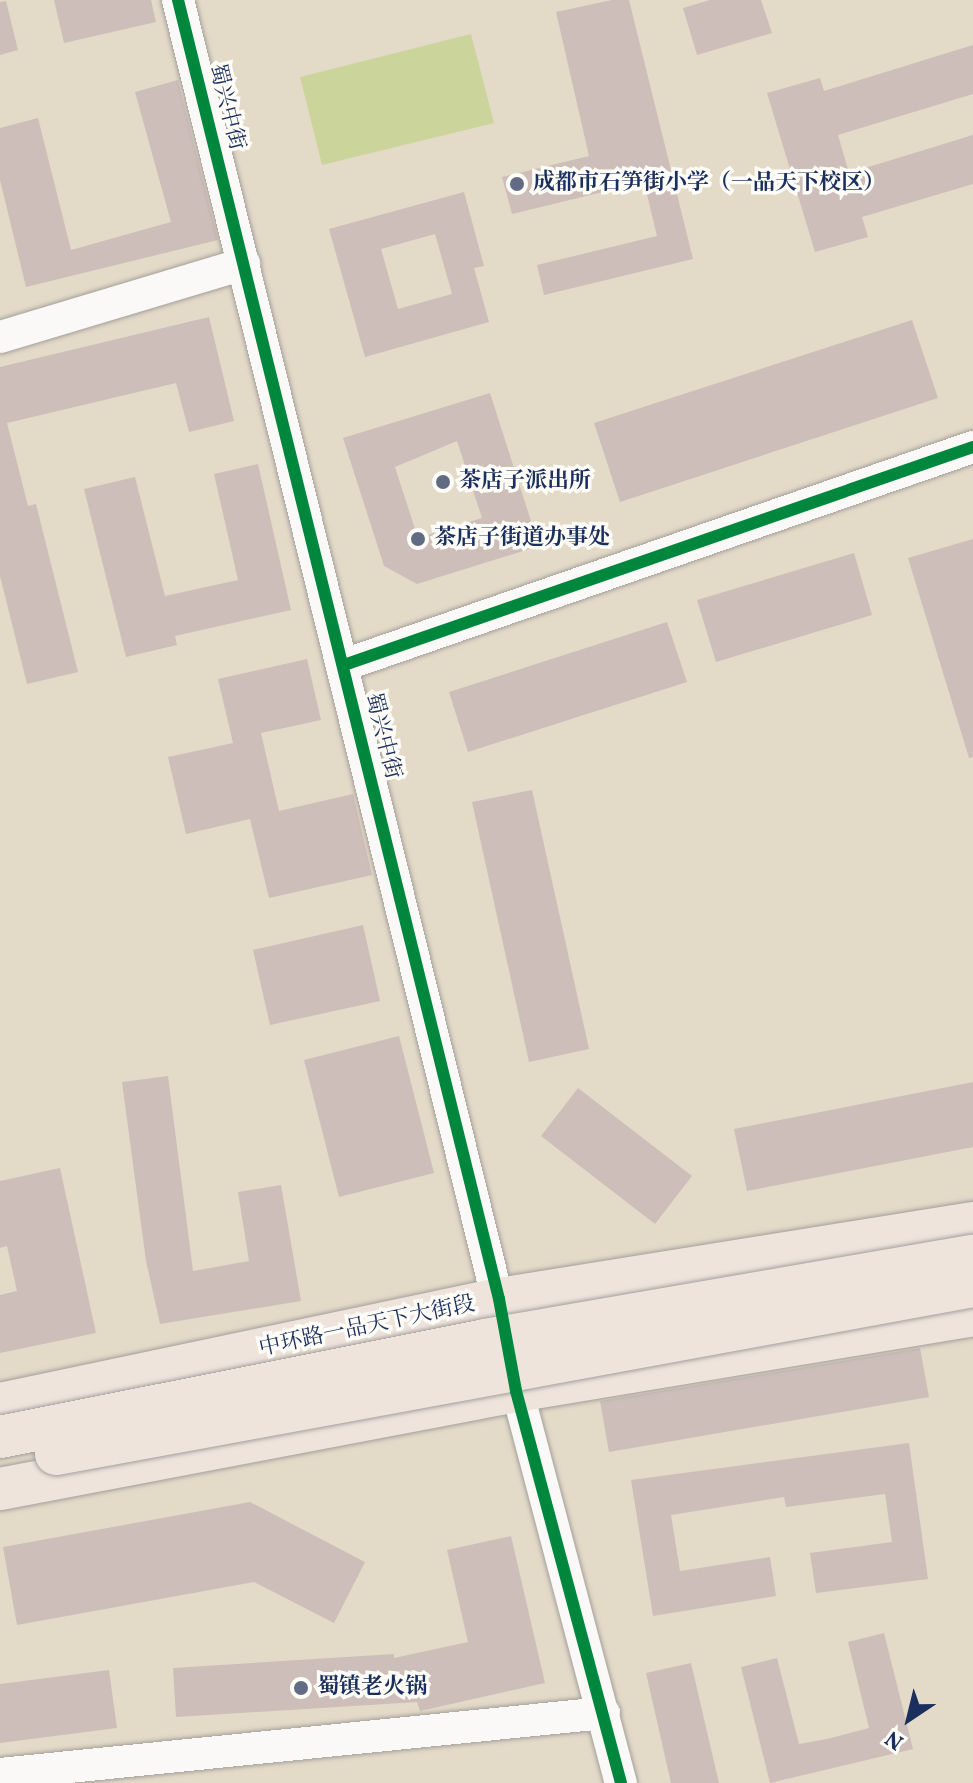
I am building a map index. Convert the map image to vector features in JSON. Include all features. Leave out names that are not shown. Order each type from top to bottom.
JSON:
[{"type":"main road","name":"中环路一品天下大街段","points":[[0,1404],[499,1299],[973,1223]]},
{"type":"main road","points":[[0,1437],[485,1340],[973,1256]]},
{"type":"main road","points":[[0,1465],[973,1286]]},
{"type":"main road","points":[[0,1489],[516,1391],[973,1315]]},
{"type":"street","name":"蜀兴中街","points":[[178,0],[499,1299],[516,1391],[621,1783]]},
{"type":"street","points":[[0,337],[244,264]]},
{"type":"street","points":[[344,665],[973,447]]},
{"type":"street","points":[[0,1774],[604,1713]]},
{"type":"green space","points":[[471,34],[494,123],[322,165],[300,77]]},
{"type":"building","points":[[54,0],[151,0],[156,22],[64,43]]},
{"type":"building","points":[[612,0],[629,0],[693,259],[544,295],[537,265],[657,236],[644,182],[512,214],[502,177],[589,156],[556,12]]},
{"type":"building","points":[[710,0],[761,0],[772,33],[697,55],[683,8]]},
{"type":"building","points":[[6,1],[18,50],[0,55],[0,2]]},
{"type":"building","points":[[973,45],[973,94],[838,135],[849,173],[973,135],[973,184],[862,217],[868,237],[815,252],[767,93],[820,78],[824,91]]},
{"type":"building","points":[[178,80],[218,240],[26,287],[0,180],[0,128],[38,118],[71,250],[171,222],[135,92]]},
{"type":"building","points":[[464,192],[484,266],[474,268],[489,322],[365,357],[329,229]],"holes":[[[435,234],[452,294],[398,309],[381,249]]]},
{"type":"building","points":[[209,317],[234,421],[189,432],[176,383],[7,423],[28,506],[36,504],[78,672],[27,684],[0,576],[0,367]]},
{"type":"building","points":[[912,320],[938,398],[620,502],[594,423]]},
{"type":"building","points":[[490,393],[539,546],[417,584],[384,566],[343,438]],"holes":[[[457,441],[482,518],[418,538],[395,467]]]},
{"type":"building","points":[[258,464],[291,610],[175,636],[177,645],[126,657],[84,489],[135,477],[165,596],[238,580],[214,474]]},
{"type":"building","points":[[973,539],[973,757],[969,758],[908,558]]},
{"type":"building","points":[[854,553],[872,615],[716,662],[697,600]]},
{"type":"building","points":[[667,622],[687,682],[468,752],[449,692]]},
{"type":"building","points":[[307,659],[321,720],[261,733],[279,811],[353,794],[372,875],[269,898],[250,819],[186,834],[168,757],[233,743],[218,679]]},
{"type":"building","points":[[532,790],[589,1049],[529,1062],[472,802]]},
{"type":"building","points":[[363,925],[380,1001],[270,1025],[253,950]]},
{"type":"building","points":[[399,1036],[434,1173],[339,1197],[304,1060]]},
{"type":"building","points":[[168,1076],[193,1271],[249,1261],[238,1192],[281,1185],[301,1301],[160,1324],[146,1261],[122,1082]]},
{"type":"building","points":[[973,1082],[973,1147],[747,1191],[734,1129]]},
{"type":"building","points":[[578,1088],[692,1176],[655,1224],[541,1136]]},
{"type":"building","points":[[60,1168],[96,1333],[0,1353],[0,1295],[17,1291],[7,1246],[0,1248],[0,1181]]},
{"type":"building","points":[[920,1348],[929,1397],[609,1452],[600,1401]]},
{"type":"building","points":[[909,1443],[928,1579],[816,1593],[810,1553],[892,1542],[885,1494],[786,1507],[784,1497],[671,1515],[680,1571],[770,1557],[776,1596],[653,1616],[631,1480]]},
{"type":"building","points":[[250,1502],[365,1562],[334,1623],[254,1582],[17,1625],[3,1547]]},
{"type":"building","points":[[511,1536],[545,1683],[420,1711],[417,1702],[176,1717],[173,1668],[394,1654],[394,1658],[468,1642],[447,1550]]},
{"type":"building","points":[[884,1633],[913,1749],[770,1783],[741,1667],[777,1658],[799,1744],[827,1739],[869,1728],[848,1642]]},
{"type":"building","points":[[691,1663],[719,1783],[671,1783],[646,1673]]},
{"type":"building","points":[[109,1670],[117,1728],[0,1743],[0,1684]]},
{"type":"cycle path","points":[[178,0],[499,1299],[516,1391],[621,1783]]},
{"type":"cycle path","points":[[344,665],[973,447]]},
{"type":"place","name":"成都市石笋街小学（一品天下校区）","points":[[517,184]]},
{"type":"place","name":"茶店子派出所","points":[[443,482]]},
{"type":"place","name":"茶店子街道办事处","points":[[418,539]]},
{"type":"place","name":"蜀镇老火锅","points":[[301,1688]]}]
